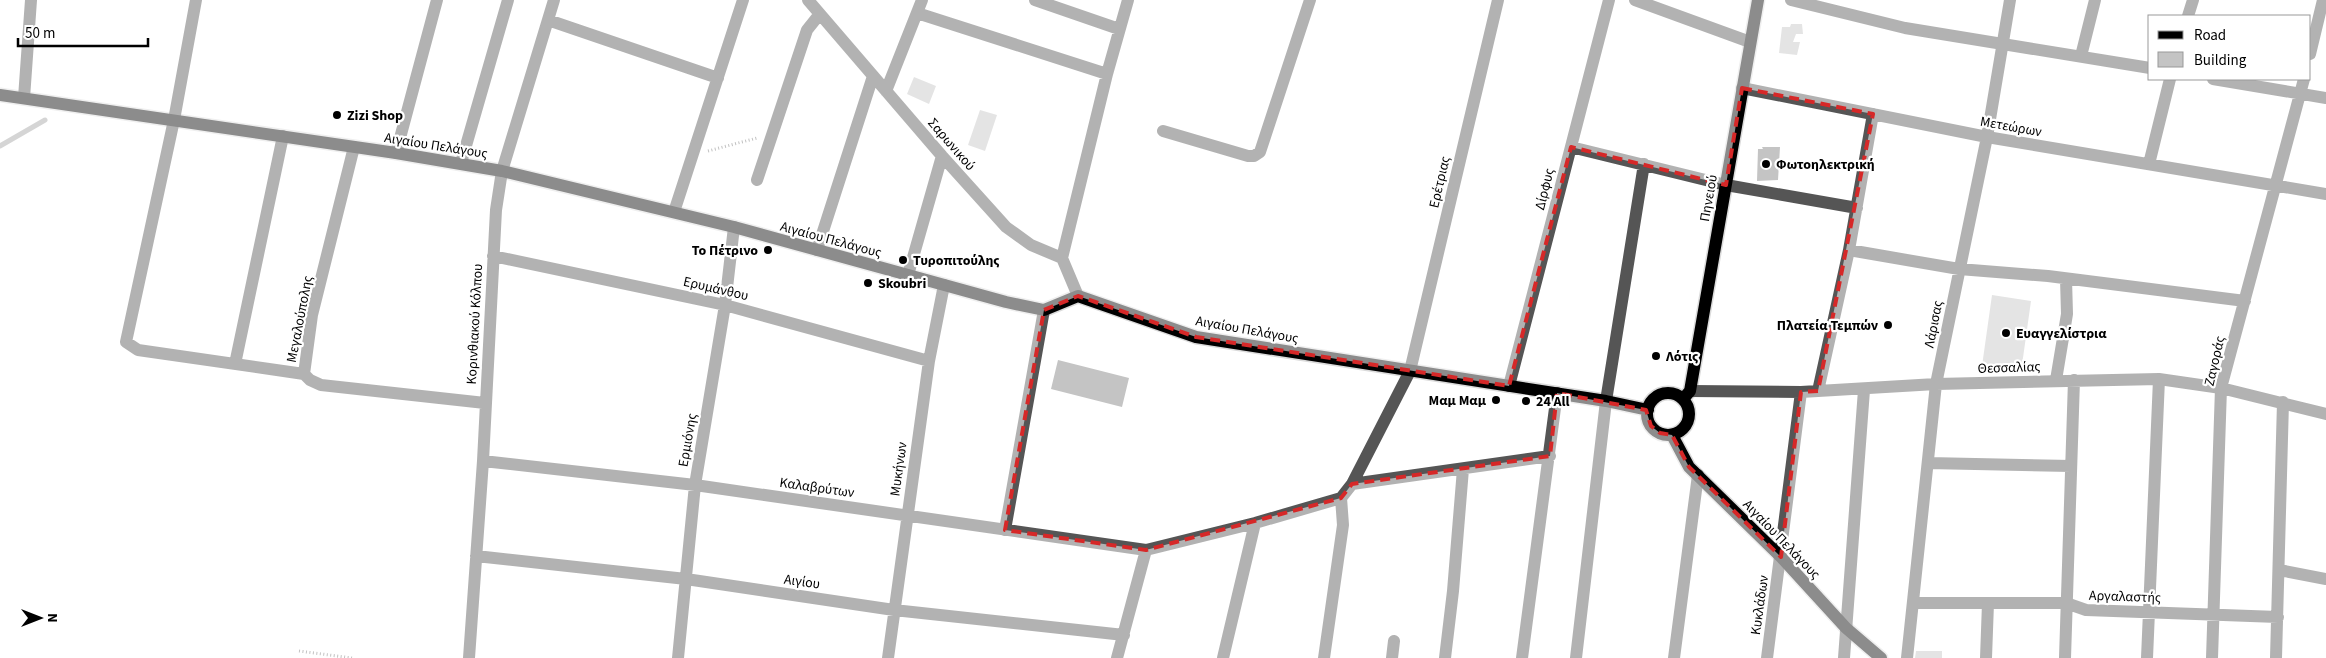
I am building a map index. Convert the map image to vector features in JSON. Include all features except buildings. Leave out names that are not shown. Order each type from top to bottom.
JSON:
[{"type":"main road","name":"Πηνειού","points":[[1672,435],[1683,429],[1689,417],[1687,395],[1758,0]]},
{"type":"main road","name":"Αιγαίου Πελάγους","points":[[0,95],[461,163],[734,227],[944,285],[1044,310]]},
{"type":"main road","name":"Αιγαίου Πελάγους","points":[[1078,296],[1196,337],[1557,393],[1648,410]]},
{"type":"main road","points":[[1044,310],[1078,296]]},
{"type":"main road","points":[[1672,435],[1660,434],[1651,426],[1648,410],[1652,400],[1662,394],[1687,395]]},
{"type":"main road","name":"Αιγαίου Πελάγους","points":[[1672,435],[1686,464],[1781,557],[1846,628],[1880,658]]},
{"type":"street","points":[[24,98],[31,0]]},
{"type":"street","points":[[196,0],[174,120],[127,328],[126,342],[138,350],[304,374]]},
{"type":"street","points":[[396,153],[437,0]]},
{"type":"street","points":[[461,163],[508,0]]},
{"type":"street","name":"Κορινθιακού Κόλπου","points":[[469,658],[483,461],[496,210],[502,172],[554,0]]},
{"type":"street","points":[[674,212],[743,0]]},
{"type":"street","name":"Σαρωνικού","points":[[808,0],[819,15],[1006,227],[1031,246],[1062,258]]},
{"type":"street","points":[[886,91],[922,0]]},
{"type":"street","points":[[1035,0],[1119,29]]},
{"type":"street","points":[[1078,296],[1062,258],[1107,74],[1128,0]]},
{"type":"street","points":[[1163,131],[1248,156],[1254,156],[1260,152],[1310,0]]},
{"type":"street","name":"Ερέτριας","points":[[1341,498],[1352,484],[1410,371],[1498,0]]},
{"type":"street","name":"Δίρφυς","points":[[1510,386],[1609,0]]},
{"type":"street","points":[[1635,0],[1750,42]]},
{"type":"street","points":[[1791,0],[1905,28],[2148,68]]},
{"type":"street","name":"Λάρισας","points":[[1908,658],[1936,384],[1986,137],[2004,43],[2010,0]]},
{"type":"street","points":[[2081,56],[2095,0]]},
{"type":"street","points":[[2188,15],[2193,0]]},
{"type":"street","points":[[2311,50],[2323,0]]},
{"type":"street","points":[[917,13],[1107,74]]},
{"type":"street","points":[[757,180],[807,30],[819,15]]},
{"type":"street","points":[[548,20],[718,78]]},
{"type":"street","points":[[817,250],[873,76]]},
{"type":"street","points":[[2149,164],[2170,80]]},
{"type":"street","points":[[2219,80],[2326,98]]},
{"type":"street","name":"Ζαγοράς","points":[[2212,658],[2222,388],[2304,80]]},
{"type":"street","name":"Μετεώρων","points":[[1742,88],[1986,137],[2326,194]]},
{"type":"street","points":[[1818,391],[1849,250],[1873,114]]},
{"type":"street","points":[[235,364],[283,136]]},
{"type":"street","name":"Μεγαλούπολης","points":[[354,147],[312,315],[304,374],[310,380],[321,385],[485,403]]},
{"type":"street","points":[[1571,147],[1726,185],[1856,208]]},
{"type":"street","points":[[908,275],[942,156]]},
{"type":"street","points":[[1576,658],[1606,401],[1644,164]]},
{"type":"street","name":"Ερμιόνης","points":[[678,658],[695,485],[725,305],[734,227]]},
{"type":"street","points":[[1849,250],[1959,269],[2066,279],[2245,301]]},
{"type":"street","name":"Ερυμάνθου","points":[[493,256],[725,305],[929,361]]},
{"type":"street","points":[[2056,380],[2067,314],[2066,279]]},
{"type":"street","name":"Μυκήνων","points":[[888,658],[929,361],[944,285]]},
{"type":"street","points":[[1005,530],[1044,310]]},
{"type":"street","points":[[2147,658],[2159,379]]},
{"type":"street","name":"Θεσσαλίας","points":[[1687,395],[1864,390],[1936,384],[2159,379],[2222,388],[2326,414]]},
{"type":"street","points":[[2065,658],[2074,380]]},
{"type":"street","points":[[1844,658],[1864,390]]},
{"type":"street","name":"Κυκλάδων","points":[[1767,658],[1801,392]]},
{"type":"street","points":[[1522,658],[1557,393]]},
{"type":"street","points":[[2276,658],[2283,402]]},
{"type":"street","points":[[1352,484],[1550,456]]},
{"type":"street","name":"Καλαβρύτων","points":[[483,461],[695,485],[1146,550]]},
{"type":"street","points":[[1928,463],[2071,466]]},
{"type":"street","points":[[1445,658],[1453,591],[1463,469]]},
{"type":"street","points":[[1674,658],[1698,475]]},
{"type":"street","points":[[1117,658],[1146,550],[1255,523],[1341,498],[1343,525],[1324,658]]},
{"type":"street","points":[[1223,658],[1255,523]]},
{"type":"street","name":"Αιγίου","points":[[476,556],[686,579],[894,610],[1124,635]]},
{"type":"street","points":[[2279,570],[2326,579]]},
{"type":"street","name":"Αργαλαστής","points":[[1913,602],[2066,602],[2086,610],[2278,617]]},
{"type":"street","points":[[1986,658],[1988,602]]},
{"type":"street","points":[[1392,658],[1394,641]]},
{"type":"path","points":[[693,155],[772,134]]},
{"type":"path","points":[[299,652],[352,658]]},
{"type":"highlighted area","points":[[1742,88],[1873,114],[1818,391],[1801,392],[1781,557],[1689,467],[1672,435],[1660,433],[1651,426],[1646,410],[1557,393],[1550,456],[1352,484],[1341,498],[1146,550],[1005,530],[1044,310],[1078,296],[1196,337],[1509,386],[1571,147],[1726,185]]},
{"type":"waterway","points":[[0,146],[45,120]]},
{"type":"place","name":"Zizi Shop","points":[[337,115]]},
{"type":"place","name":"Φωτοηλεκτρική","points":[[1766,164]]},
{"type":"place","name":"Το Πέτρινο","points":[[768,250]]},
{"type":"place","name":"Τυροπιτούλης","points":[[903,260]]},
{"type":"place","name":"Skoubri","points":[[868,283]]},
{"type":"place","name":"Πλατεία Τεμπών","points":[[1888,325]]},
{"type":"place","name":"Ευαγγελίστρια","points":[[2006,333]]},
{"type":"place","name":"Λότις","points":[[1656,356]]},
{"type":"place","name":"Μαμ Μαμ","points":[[1496,400]]},
{"type":"place","name":"24 All","points":[[1526,401]]}]
